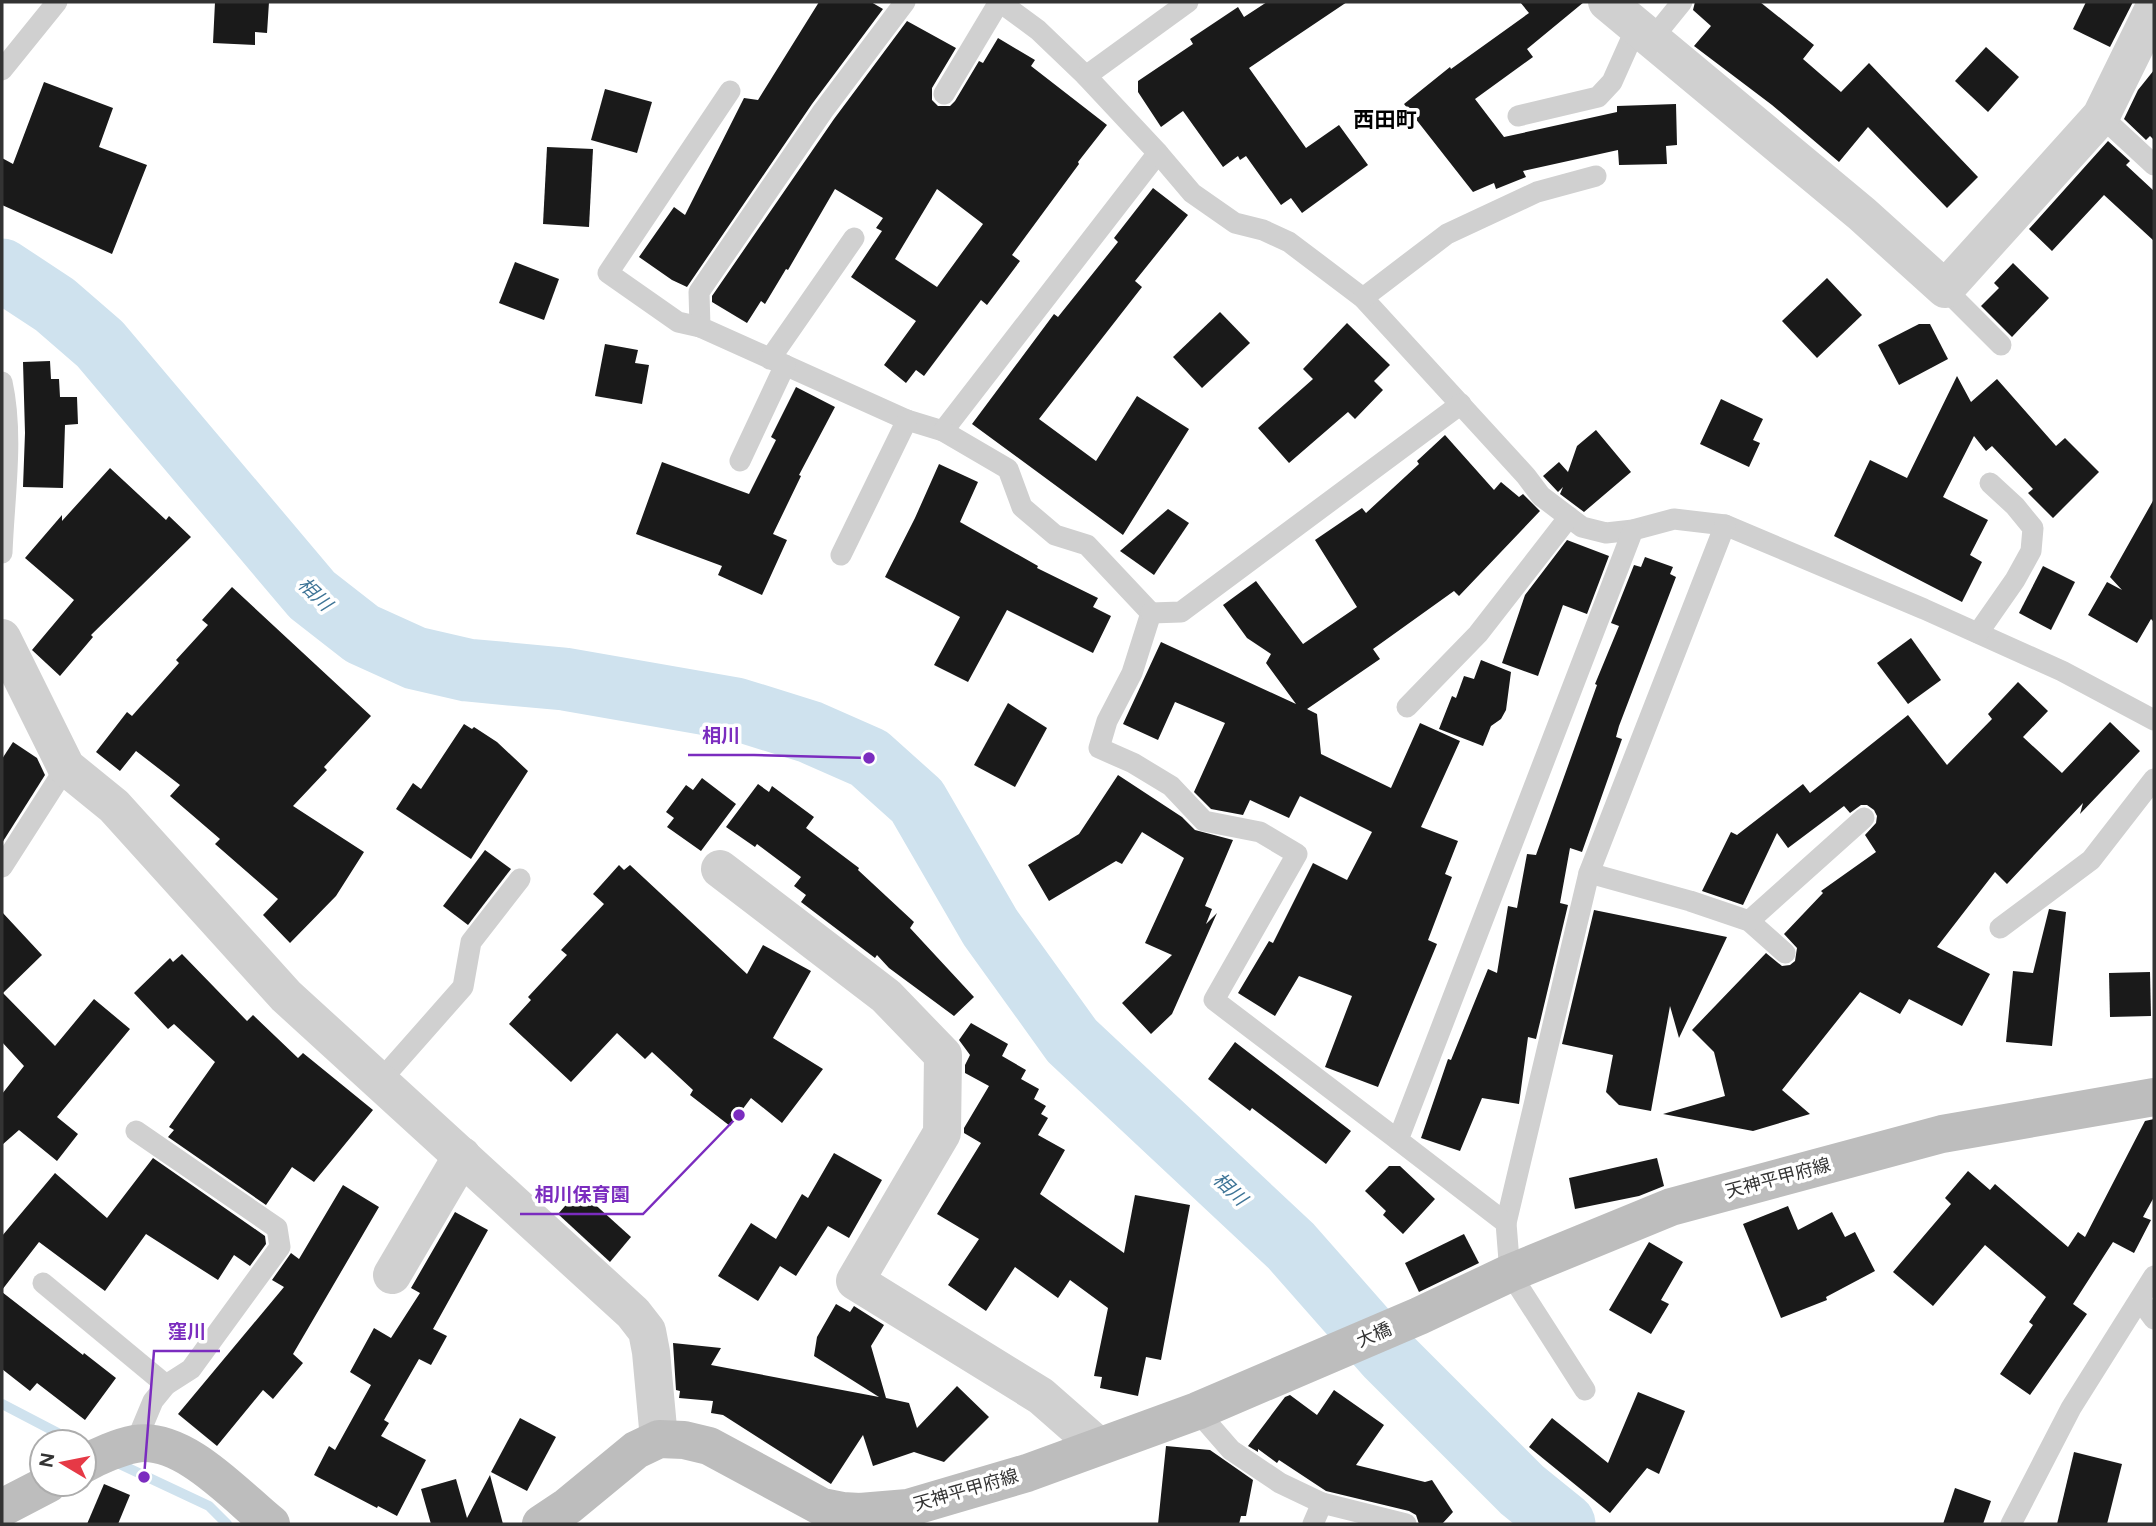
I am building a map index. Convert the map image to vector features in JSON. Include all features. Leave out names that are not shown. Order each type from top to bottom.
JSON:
[{"type":"main road","name":"天神平甲府線","points":[[1419,1316],[1510,1273],[1671,1207],[1942,1134],[2154,1097]]},
{"type":"main road","name":"大橋","points":[[1329,1355],[1419,1316]]},
{"type":"main road","name":"天神平甲府線","points":[[659,1439],[684,1440],[709,1446],[822,1507],[909,1516],[1198,1411],[1329,1355]]},
{"type":"main road","points":[[541,1524],[568,1506],[636,1450],[659,1439]]},
{"type":"main road","points":[[98,1458],[135,1444],[160,1445],[183,1454],[201,1466],[271,1524]]},
{"type":"main road","points":[[2,1508],[28,1494]]},
{"type":"street","points":[[1607,2],[1862,214],[1945,289],[2101,116],[2154,8]]},
{"type":"street","points":[[2,638],[66,767],[114,806],[286,996],[633,1313],[646,1331],[651,1352],[659,1439]]},
{"type":"street","points":[[720,869],[886,996],[943,1055],[942,1133],[855,1281],[1041,1396],[1098,1446]]},
{"type":"street","points":[[392,1275],[462,1156]]},
{"type":"lane","points":[[2,69],[57,2]]},
{"type":"lane","points":[[700,327],[699,292],[823,111],[905,2]]},
{"type":"lane","points":[[944,94],[999,2],[1038,30],[1086,76],[1192,193],[1235,223],[1263,230],[1289,242],[1363,298],[1527,476],[1541,496],[1582,527],[1605,533],[1633,530],[1674,519],[1725,525],[2062,671],[2154,720]]},
{"type":"lane","points":[[1086,76],[1188,2]]},
{"type":"lane","points":[[1518,116],[1598,97],[1612,82],[1644,32],[1682,2]]},
{"type":"lane","points":[[730,91],[608,272],[678,322],[700,327],[907,421],[943,431],[1008,469],[1022,507],[1055,536],[1087,545],[1151,613],[1181,612],[1461,404]]},
{"type":"lane","points":[[2101,116],[2154,165]]},
{"type":"lane","points":[[943,431],[1158,153]]},
{"type":"lane","points":[[1363,298],[1447,234],[1537,191],[1596,176]]},
{"type":"lane","points":[[740,461],[777,362],[854,238]]},
{"type":"lane","points":[[1945,289],[2001,345]]},
{"type":"lane","points":[[2,382],[6,408],[6,450],[2,553]]},
{"type":"lane","points":[[841,555],[907,421]]},
{"type":"lane","points":[[1978,633],[2015,580],[2031,551],[2033,528],[2015,506],[1990,483]]},
{"type":"lane","points":[[1407,706],[1478,634],[1569,517]]},
{"type":"lane","points":[[1584,1390],[1510,1273],[1506,1223],[1589,873],[1725,525]]},
{"type":"lane","points":[[1398,1140],[1633,530]]},
{"type":"lane","points":[[1151,613],[1132,673],[1107,721],[1099,748],[1133,762],[1171,786],[1203,821],[1260,832],[1297,854],[1214,1000],[1506,1223]]},
{"type":"lane","points":[[2,867],[66,767]]},
{"type":"lane","points":[[2000,928],[2091,860],[2154,779]]},
{"type":"lane","points":[[1749,921],[1864,818]]},
{"type":"lane","points":[[1589,873],[1690,901],[1749,921],[1785,953]]},
{"type":"lane","points":[[380,1081],[463,987],[471,942],[520,879]]},
{"type":"lane","points":[[135,1444],[153,1401],[166,1385],[191,1369],[280,1247],[277,1228],[136,1131]]},
{"type":"lane","points":[[2011,1524],[2071,1408],[2154,1276]]},
{"type":"lane","points":[[43,1283],[166,1385]]},
{"type":"lane","points":[[2140,1300],[2154,1319]]},
{"type":"lane","points":[[1198,1411],[1231,1450],[1280,1483],[1322,1503],[1406,1524]]},
{"type":"lane","points":[[1313,1524],[1322,1503]]},
{"type":"building","points":[[215,2],[269,2],[267,33],[255,32],[255,45],[213,43]]},
{"type":"building","points":[[819,2],[871,2],[883,9],[812,104],[687,287],[672,280],[639,257],[674,207],[685,215],[744,98],[758,100]]},
{"type":"building","points":[[1267,2],[1347,2],[1249,68],[1306,148],[1339,125],[1368,165],[1302,213],[1291,198],[1281,205],[1246,156],[1240,160],[1238,156],[1223,167],[1183,111],[1161,127],[1138,92],[1138,81],[1193,44],[1190,39],[1238,7],[1244,17]]},
{"type":"building","points":[[1520,2],[1584,2],[1527,49],[1533,57],[1475,99],[1504,137],[1617,112],[1617,106],[1676,104],[1677,145],[1666,146],[1667,164],[1619,165],[1618,150],[1523,171],[1526,177],[1496,189],[1494,183],[1473,192],[1404,104],[1450,67],[1451,69],[1529,13]]},
{"type":"building","points":[[1695,2],[1760,2],[1814,45],[1803,59],[1841,92],[1869,63],[1978,177],[1947,208],[1868,127],[1839,162],[1772,105],[1694,46],[1711,26],[1693,10]]},
{"type":"building","points":[[2086,2],[2133,2],[2110,47],[2073,29]]},
{"type":"building","points":[[907,21],[956,48],[932,88],[932,100],[938,106],[950,106],[955,101],[979,61],[983,63],[998,38],[1035,60],[1031,66],[1107,125],[1012,255],[1020,261],[987,305],[981,300],[924,376],[916,370],[906,383],[884,365],[916,321],[851,277],[882,231],[876,228],[883,218],[835,189],[788,270],[786,269],[765,304],[761,301],[747,323],[712,302],[712,296],[834,119]],"holes":[[[937,189],[983,224],[937,287],[895,259]]]},
{"type":"building","points":[[1986,47],[2019,77],[1988,112],[1955,81]]},
{"type":"building","points":[[2154,70],[2154,140],[2150,136],[2146,140],[2124,119],[2138,90]]},
{"type":"building","points":[[44,82],[113,108],[99,147],[147,165],[112,254],[2,205],[2,158],[13,164]]},
{"type":"building","points":[[605,89],[652,102],[637,153],[591,140]]},
{"type":"building","points":[[2108,141],[2130,161],[2126,165],[2154,191],[2154,241],[2104,195],[2052,251],[2029,229]]},
{"type":"building","points":[[547,147],[593,149],[589,227],[543,224]]},
{"type":"building","points":[[1153,188],[1188,215],[1135,281],[1142,287],[1039,419],[1096,461],[1137,396],[1189,429],[1123,535],[972,424],[1054,314],[1058,317],[1118,242],[1114,238]]},
{"type":"building","points":[[515,262],[559,279],[544,320],[499,303]]},
{"type":"building","points":[[2013,263],[2049,298],[2012,337],[1981,306],[1999,288],[1994,283]]},
{"type":"building","points":[[1827,278],[1862,315],[1817,358],[1782,321]]},
{"type":"building","points":[[1220,312],[1250,343],[1202,388],[1173,357]]},
{"type":"building","points":[[1347,323],[1390,365],[1374,381],[1383,390],[1355,419],[1348,412],[1289,463],[1258,428],[1313,379],[1303,369]]},
{"type":"building","points":[[1919,324],[1930,324],[1948,359],[1899,385],[1878,345]]},
{"type":"building","points":[[605,344],[638,350],[635,363],[649,365],[642,404],[595,396]]},
{"type":"building","points":[[50,361],[51,379],[59,379],[60,397],[77,397],[78,424],[65,425],[63,488],[23,487],[23,362]]},
{"type":"building","points":[[1957,376],[1971,402],[1997,379],[2056,446],[2065,438],[2099,472],[2053,518],[2028,493],[2033,489],[1992,446],[1986,451],[1974,436],[1943,497],[1988,520],[1970,555],[1982,562],[1962,602],[1834,536],[1870,460],[1907,478]]},
{"type":"building","points":[[796,387],[835,407],[799,475],[801,476],[773,534],[787,540],[762,595],[718,575],[722,566],[636,534],[662,462],[749,494],[776,440],[771,437]]},
{"type":"building","points":[[1721,399],[1763,419],[1753,440],[1760,443],[1749,467],[1700,444]]},
{"type":"building","points":[[1596,430],[1631,472],[1584,512],[1560,494],[1563,487],[1558,492],[1543,476],[1559,462],[1568,472],[1577,446]]},
{"type":"building","points":[[1445,435],[1494,490],[1501,482],[1519,497],[1523,494],[1540,511],[1459,596],[1454,591],[1373,649],[1380,659],[1307,709],[1317,714],[1321,754],[1391,788],[1420,723],[1460,741],[1421,827],[1458,841],[1445,874],[1452,877],[1428,940],[1437,944],[1378,1087],[1325,1067],[1352,996],[1299,976],[1275,1016],[1238,993],[1269,941],[1273,943],[1313,863],[1347,880],[1372,832],[1300,796],[1289,818],[1250,800],[1243,815],[1211,809],[1194,792],[1225,723],[1175,702],[1158,740],[1123,724],[1161,642],[1296,704],[1266,663],[1271,654],[1247,638],[1223,605],[1256,581],[1303,644],[1357,607],[1315,540],[1362,508],[1366,513],[1419,464],[1417,461]]},
{"type":"building","points":[[939,464],[978,482],[960,522],[1038,566],[1037,568],[1098,598],[1093,607],[1111,616],[1093,653],[1007,610],[968,682],[934,665],[960,617],[885,577]]},
{"type":"building","points":[[110,468],[166,520],[169,516],[191,537],[91,635],[93,637],[60,676],[32,650],[74,600],[25,558],[62,515],[62,521]]},
{"type":"building","points":[[2154,499],[2154,622],[2151,619],[2137,643],[2088,615],[2107,582],[2122,590],[2110,577]]},
{"type":"building","points":[[1168,509],[1189,523],[1154,575],[1120,551]]},
{"type":"building","points":[[1567,540],[1609,556],[1587,614],[1563,605],[1538,676],[1502,663],[1525,595]]},
{"type":"building","points":[[1645,557],[1673,567],[1670,574],[1676,577],[1619,726],[1616,737],[1622,739],[1582,852],[1570,848],[1560,903],[1568,905],[1536,1039],[1528,1037],[1519,1104],[1482,1098],[1460,1151],[1421,1138],[1448,1059],[1451,1060],[1488,969],[1497,973],[1508,906],[1517,908],[1527,854],[1536,855],[1597,685],[1595,684],[1619,626],[1611,623],[1634,565],[1641,567]]},
{"type":"building","points":[[2043,566],[2075,582],[2051,630],[2019,613]]},
{"type":"building","points":[[232,587],[371,716],[324,767],[327,770],[293,806],[364,852],[336,896],[290,943],[263,915],[278,899],[215,844],[220,839],[170,796],[180,785],[136,751],[120,771],[96,752],[127,712],[132,716],[179,663],[176,660],[208,625],[202,620]]},
{"type":"building","points":[[1911,638],[1941,680],[1908,704],[1877,663]]},
{"type":"building","points":[[1481,660],[1511,672],[1506,710],[1501,719],[1491,726],[1483,746],[1439,729],[1452,696],[1456,698],[1464,676],[1474,679]]},
{"type":"building","points":[[2018,682],[2048,711],[2023,737],[2062,773],[2110,722],[2140,751],[2080,814],[2083,803],[2007,884],[1995,872],[1937,947],[1990,974],[1962,1026],[1909,999],[1900,1014],[1860,992],[1782,1090],[1810,1114],[1753,1131],[1663,1114],[1725,1096],[1714,1052],[1692,1030],[1766,953],[1782,966],[1795,961],[1797,948],[1784,934],[1823,893],[1821,891],[1876,852],[1865,835],[1876,823],[1877,816],[1867,805],[1861,805],[1850,813],[1844,806],[1788,848],[1777,833],[1743,905],[1702,891],[1731,832],[1737,835],[1803,784],[1810,793],[1908,715],[1947,765],[1992,719],[1988,714]]},
{"type":"building","points":[[1008,703],[1047,728],[1015,787],[974,765]]},
{"type":"building","points":[[464,724],[472,729],[474,727],[497,742],[528,771],[471,859],[396,809],[413,783],[421,789]]},
{"type":"building","points":[[13,742],[37,758],[45,775],[2,843],[2,759]]},
{"type":"building","points":[[1118,775],[1182,817],[1195,830],[1233,840],[1205,906],[1212,909],[1206,924],[1217,913],[1172,1014],[1151,1034],[1122,1003],[1172,955],[1145,943],[1184,858],[1142,832],[1122,864],[1116,861],[1049,901],[1028,865],[1079,834]]},
{"type":"building","points":[[702,778],[736,804],[701,851],[667,827],[674,818],[666,812],[686,785],[693,790]]},
{"type":"building","points":[[758,784],[769,792],[772,786],[814,817],[806,828],[859,868],[858,870],[914,922],[910,928],[974,997],[954,1016],[889,968],[877,955],[875,958],[801,902],[806,895],[794,886],[801,877],[757,844],[755,847],[726,827]]},
{"type":"building","points":[[485,850],[511,869],[468,925],[443,906]]},
{"type":"building","points":[[619,865],[624,870],[630,865],[747,974],[763,945],[811,971],[773,1038],[823,1069],[782,1123],[751,1098],[730,1126],[690,1095],[693,1090],[652,1052],[645,1059],[617,1033],[571,1082],[509,1024],[531,1000],[528,997],[567,955],[561,950],[604,904],[593,894]]},
{"type":"building","points":[[2049,909],[2066,912],[2052,1046],[2006,1042],[2013,971],[2033,973]]},
{"type":"building","points":[[1594,910],[1727,937],[1679,1038],[1670,1006],[1651,1111],[1619,1105],[1606,1092],[1613,1055],[1562,1044]]},
{"type":"building","points":[[2,912],[42,955],[3,993],[55,1046],[94,999],[130,1029],[57,1117],[78,1134],[57,1161],[19,1130],[2,1145],[2,1094],[24,1066],[2,1042]]},
{"type":"building","points":[[182,954],[247,1021],[253,1015],[298,1058],[303,1053],[373,1110],[314,1182],[292,1167],[266,1205],[168,1137],[174,1130],[169,1127],[215,1062],[174,1024],[168,1029],[134,993],[170,958],[173,962]]},
{"type":"building","points":[[2150,972],[2151,1016],[2110,1017],[2109,973]]},
{"type":"building","points":[[971,1023],[1008,1044],[1002,1056],[1026,1070],[1021,1079],[1039,1089],[1034,1099],[1046,1106],[1041,1114],[1048,1118],[1038,1135],[1065,1150],[1040,1194],[1124,1253],[1135,1195],[1190,1205],[1161,1360],[1146,1357],[1138,1396],[1100,1388],[1102,1377],[1094,1376],[1108,1308],[1070,1280],[1058,1298],[1015,1267],[986,1311],[948,1285],[979,1239],[937,1214],[981,1143],[964,1133],[964,1128],[989,1086],[965,1073],[965,1065],[970,1055],[959,1040]]},
{"type":"building","points":[[1235,1042],[1351,1131],[1326,1164],[1252,1108],[1250,1111],[1208,1079]]},
{"type":"building","points":[[2154,1119],[2154,1197],[2143,1217],[2151,1220],[2134,1253],[2113,1242],[2073,1304],[2087,1314],[2030,1395],[2000,1374],[2033,1325],[2029,1322],[2046,1297],[1985,1245],[1933,1306],[1893,1272],[1951,1204],[1945,1198],[1968,1171],[1990,1190],[1995,1184],[2068,1247],[2078,1232],[2085,1237],[2145,1121]]},
{"type":"building","points":[[834,1153],[882,1180],[849,1238],[828,1226],[796,1276],[780,1266],[758,1301],[718,1276],[751,1223],[776,1239],[802,1194],[808,1198]]},
{"type":"building","points":[[153,1158],[265,1236],[266,1244],[250,1266],[234,1255],[218,1280],[146,1234],[105,1291],[39,1242],[2,1290],[2,1236],[55,1173],[107,1218]]},
{"type":"building","points":[[1657,1158],[1664,1186],[1639,1196],[1575,1209],[1569,1178]]},
{"type":"building","points":[[1389,1166],[1400,1166],[1435,1199],[1403,1234],[1383,1215],[1386,1211],[1365,1191]]},
{"type":"building","points":[[343,1185],[379,1207],[293,1354],[303,1363],[273,1399],[263,1390],[217,1446],[178,1414],[284,1287],[272,1280],[291,1253],[299,1259]]},
{"type":"building","points":[[579,1190],[631,1237],[610,1262],[558,1214]]},
{"type":"building","points":[[1788,1206],[1798,1230],[1832,1212],[1845,1237],[1855,1232],[1875,1271],[1826,1297],[1827,1300],[1781,1318],[1743,1224]]},
{"type":"building","points":[[455,1212],[488,1230],[433,1329],[447,1336],[431,1365],[419,1359],[384,1420],[389,1423],[381,1436],[426,1460],[397,1516],[314,1475],[329,1446],[335,1450],[371,1385],[350,1372],[374,1328],[391,1338],[420,1293],[411,1288]]},
{"type":"building","points":[[1464,1234],[1479,1263],[1419,1292],[1405,1263]]},
{"type":"building","points":[[1649,1242],[1683,1262],[1661,1300],[1669,1304],[1651,1334],[1609,1310]]},
{"type":"building","points":[[2,1292],[116,1378],[85,1420],[37,1383],[30,1391],[2,1369]]},
{"type":"building","points":[[836,1304],[850,1312],[854,1306],[884,1325],[871,1346],[886,1398],[909,1403],[917,1428],[957,1386],[989,1417],[944,1462],[914,1452],[873,1466],[863,1435],[831,1484],[723,1415],[711,1413],[713,1401],[679,1398],[680,1391],[676,1390],[673,1343],[721,1348],[711,1365],[879,1397],[814,1356],[817,1337]]},
{"type":"building","points":[[1334,1390],[1384,1425],[1356,1465],[1425,1482],[1432,1480],[1453,1512],[1442,1524],[1419,1524],[1416,1515],[1409,1511],[1326,1491],[1279,1460],[1277,1463],[1258,1449],[1258,1452],[1248,1446],[1285,1397],[1290,1395],[1317,1415]]},
{"type":"building","points":[[1638,1392],[1685,1411],[1659,1474],[1647,1468],[1610,1513],[1529,1447],[1552,1418],[1608,1463]]},
{"type":"building","points":[[520,1418],[556,1437],[527,1491],[491,1472]]},
{"type":"building","points":[[1166,1446],[1210,1450],[1253,1480],[1246,1516],[1241,1516],[1239,1524],[1158,1524]]},
{"type":"building","points":[[2074,1452],[2122,1464],[2107,1524],[2057,1524]]},
{"type":"building","points":[[490,1475],[503,1524],[431,1524],[421,1489],[456,1479],[467,1518]]},
{"type":"building","points":[[104,1484],[130,1495],[118,1524],[87,1524]]},
{"type":"building","points":[[1955,1488],[1991,1501],[1983,1524],[1943,1524]]},
{"type":"waterway","name":"相川","points":[[2,270],[55,305],[100,344],[312,595],[362,634],[415,658],[467,670],[564,679],[736,709],[810,732],[869,758],[917,801],[990,927],[1072,1041],[1291,1246],[1387,1355],[1522,1490],[1564,1524]]},
{"type":"waterway","points":[[2,1404],[48,1428]]},
{"type":"waterway","points":[[111,1460],[209,1506],[227,1524]]},
{"type":"place","name":"相川","points":[[869,758]]},
{"type":"place","name":"相川保育園","points":[[739,1115]]},
{"type":"place","name":"窪川","points":[[144,1477]]},
{"type":"district","name":"西田町","points":[[1385,119]]}]
